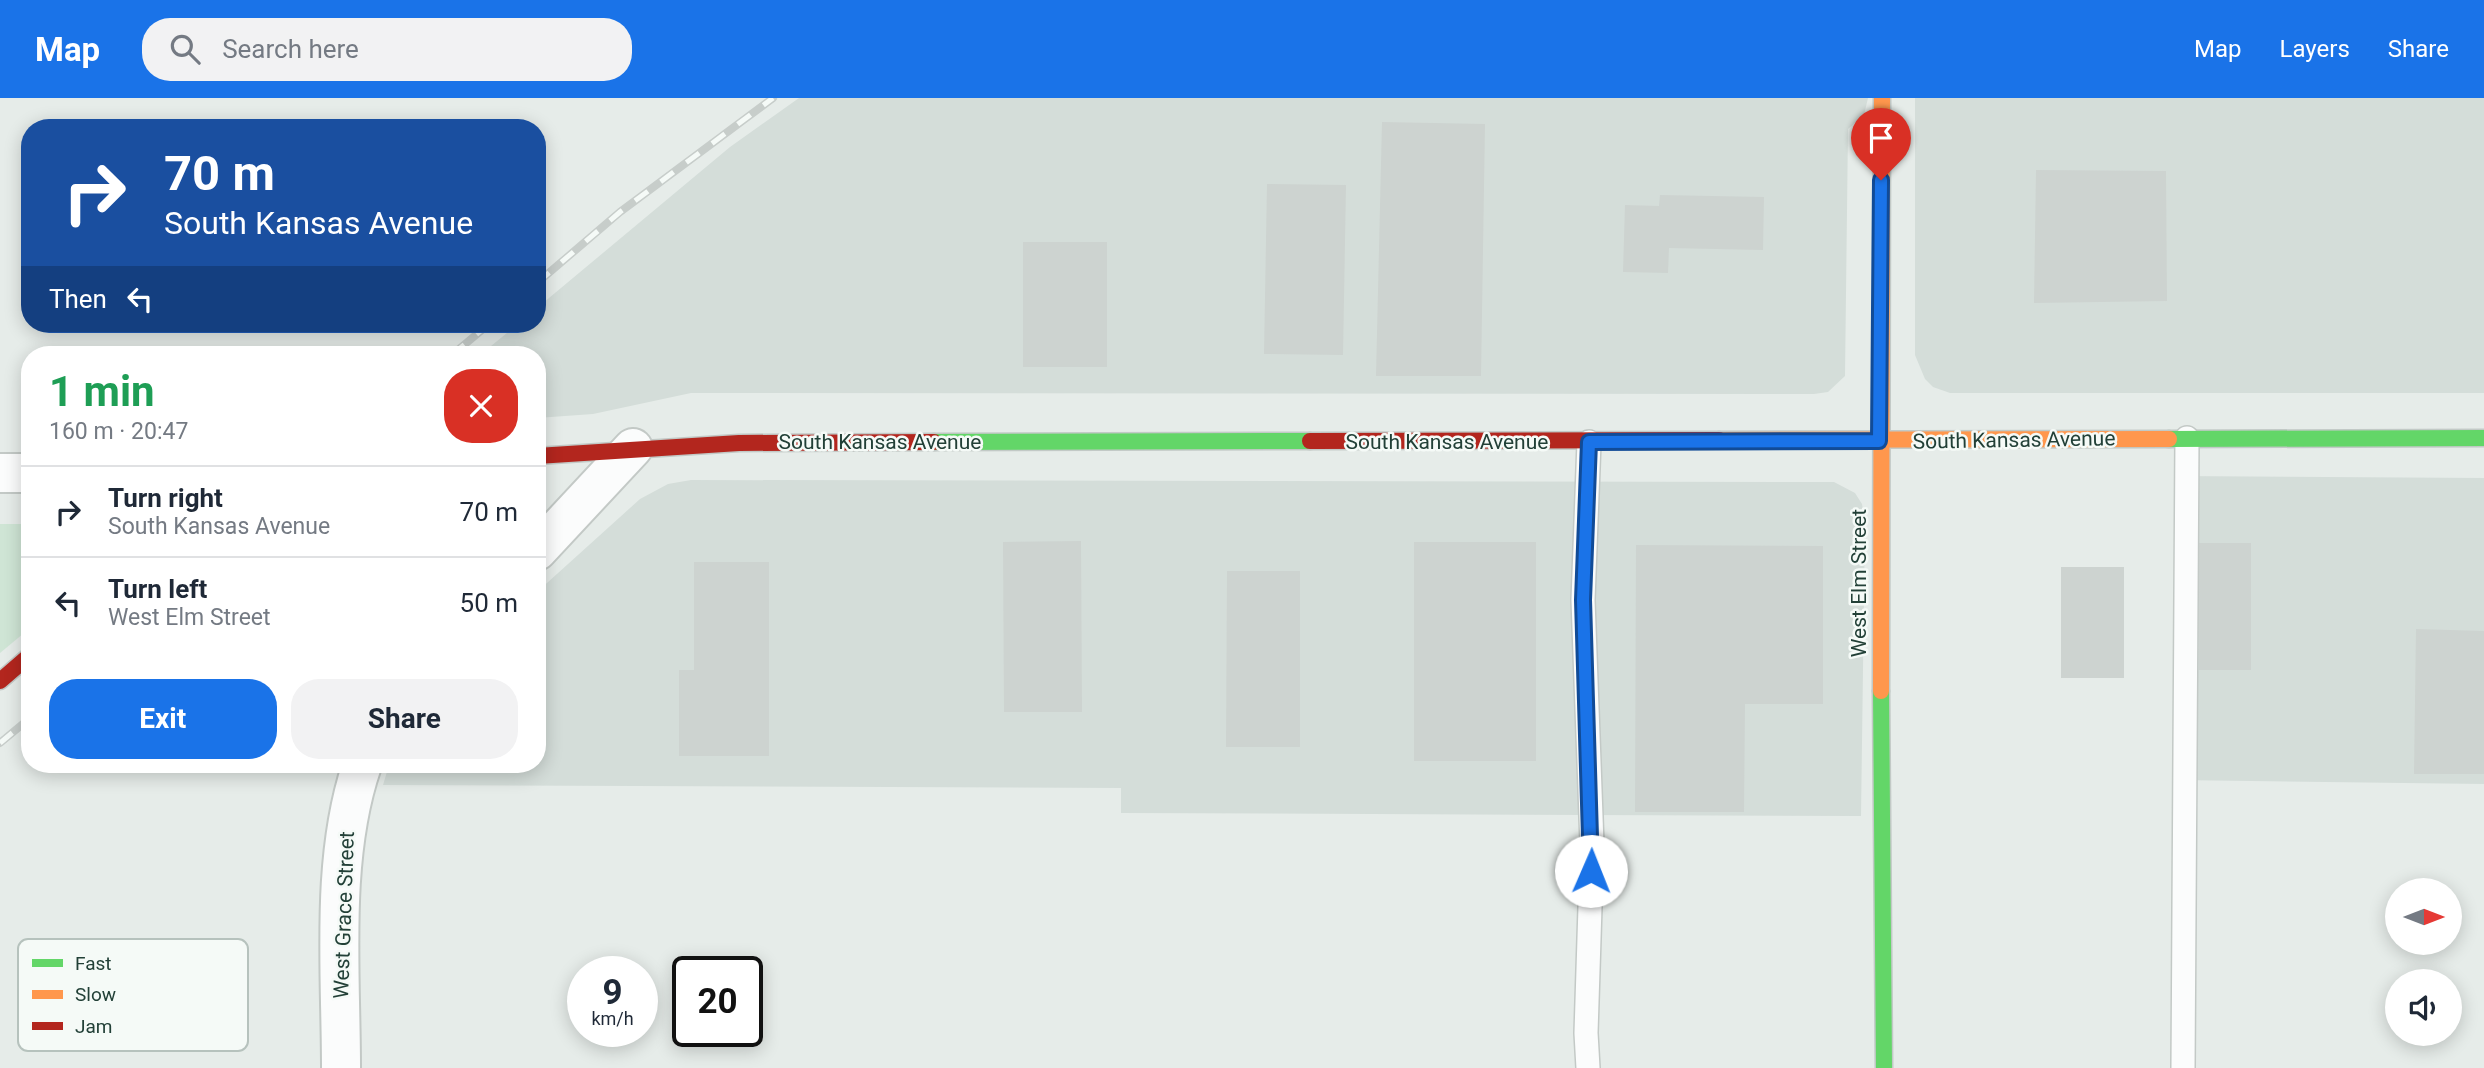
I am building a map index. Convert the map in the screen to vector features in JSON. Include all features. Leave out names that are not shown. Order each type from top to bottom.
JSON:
[{"type":"main road","name":"West Elm Street","points":[[1882,98],[1879,441],[1884,1068]]},
{"type":"main road","name":"South Kansas Avenue","points":[[546,455],[739,443],[2484,438]]},
{"type":"main road","points":[[0,681],[21,663]]},
{"type":"street","points":[[546,541],[633,448]]},
{"type":"street","points":[[0,472],[21,472]]},
{"type":"street","name":"West Grace Street","points":[[341,1068],[342,862],[349,804],[359,773]]},
{"type":"lane","points":[[2183,1068],[2188,438]]},
{"type":"lane","points":[[1588,1068],[1586,1033],[1592,844],[1583,600],[1589,442]]},
{"type":"shaded area","points":[[799,98],[1868,98],[1864,115],[1848,129],[1845,376],[1828,392],[691,393],[593,414],[546,417],[546,346],[491,346],[507,333],[546,333],[546,300],[730,147]]},
{"type":"shaded area","points":[[1915,98],[2484,98],[2484,393],[1950,393],[1933,387],[1925,379],[1915,355]]},
{"type":"shaded area","points":[[2175,476],[2484,478],[2484,784],[2176,780]]},
{"type":"shaded area","points":[[691,480],[1834,482],[1855,493],[1862,504],[1865,522],[1861,816],[1121,813],[1121,788],[383,785],[387,773],[546,773],[546,584],[640,499],[668,484]]},
{"type":"green space","points":[[0,524],[21,524],[21,636],[0,653]]},
{"type":"building","points":[[1382,122],[1485,124],[1481,376],[1376,376]]},
{"type":"building","points":[[2036,170],[2166,171],[2167,301],[2034,303]]},
{"type":"building","points":[[1267,184],[1346,185],[1343,355],[1264,354]]},
{"type":"building","points":[[1660,195],[1764,197],[1763,250],[1669,248],[1668,273],[1623,272],[1625,205],[1659,206]]},
{"type":"building","points":[[1023,242],[1107,242],[1107,367],[1023,367]]},
{"type":"building","points":[[1081,541],[1082,712],[1004,712],[1003,542]]},
{"type":"building","points":[[1414,542],[1536,542],[1536,761],[1414,761]]},
{"type":"building","points":[[2199,543],[2251,543],[2251,670],[2199,670]]},
{"type":"building","points":[[1636,545],[1823,546],[1823,704],[1745,704],[1744,812],[1635,812]]},
{"type":"building","points":[[694,562],[769,562],[769,756],[679,756],[679,670],[694,670]]},
{"type":"building","points":[[2061,567],[2124,567],[2124,678],[2061,678]]},
{"type":"building","points":[[1227,571],[1300,571],[1300,747],[1226,747]]},
{"type":"building","points":[[2416,629],[2484,631],[2484,774],[2414,774]]},
{"type":"railway","points":[[546,275],[620,212],[773,98]]},
{"type":"railway","points":[[463,346],[478,333]]},
{"type":"railway","points":[[0,743],[21,726]]},
{"type":"traffic: fast","points":[[2169,439],[2484,438]]},
{"type":"traffic: fast","points":[[934,442],[1310,441]]},
{"type":"traffic: fast","points":[[1881,691],[1884,1068]]},
{"type":"traffic: slow","points":[[1881,691],[1882,98]]},
{"type":"traffic: slow","points":[[1719,440],[2169,439]]},
{"type":"traffic: jam","points":[[1310,441],[1719,440]]},
{"type":"traffic: jam","points":[[546,455],[739,443],[934,442]]},
{"type":"traffic: jam","points":[[0,681],[21,663]]},
{"type":"route","points":[[1591,871],[1583,600],[1588,539],[1589,442],[1879,441],[1881,180]]}]
